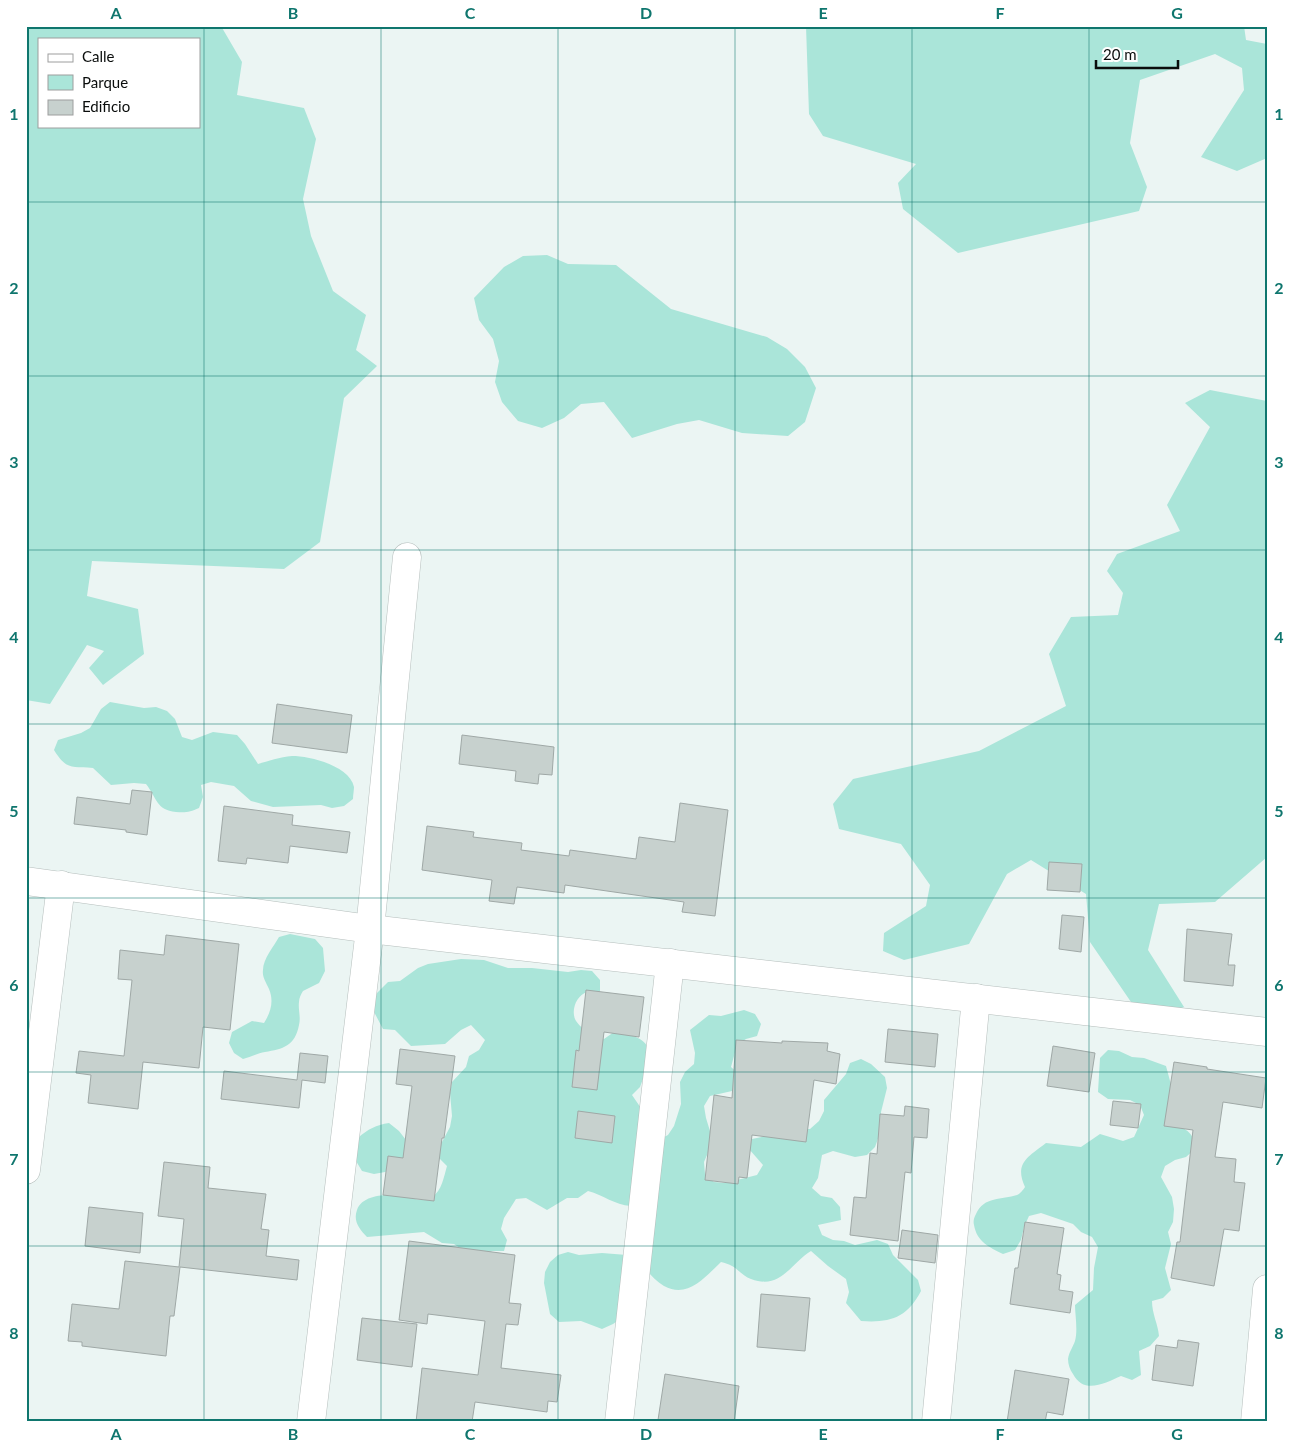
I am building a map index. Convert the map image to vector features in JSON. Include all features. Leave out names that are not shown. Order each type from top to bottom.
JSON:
[{"type":"street","points":[[311,1422],[370,929],[407,557]]},
{"type":"street","points":[[26,881],[370,929],[1267,1032]]},
{"type":"street","points":[[26,1170],[62,885]]},
{"type":"street","points":[[619,1422],[670,963]]},
{"type":"street","points":[[936,1422],[976,998]]},
{"type":"street","points":[[1254,1422],[1267,1289]]},
{"type":"green space","points":[[26,26],[221,26],[242,62],[237,95],[304,108],[316,139],[303,199],[311,236],[333,291],[366,315],[356,350],[377,366],[344,398],[320,542],[284,569],[92,561],[87,596],[138,609],[144,654],[103,685],[89,668],[104,651],[87,645],[50,704],[26,700]]},
{"type":"green space","points":[[806,26],[1244,26],[1246,40],[1267,44],[1267,158],[1237,171],[1201,157],[1244,90],[1242,68],[1215,54],[1140,80],[1130,143],[1147,187],[1139,211],[958,253],[903,209],[898,183],[916,164],[823,136],[809,114]]},
{"type":"green space","points":[[547,255],[568,264],[616,265],[671,309],[767,337],[787,349],[805,367],[816,388],[805,422],[788,436],[742,433],[699,420],[677,424],[632,438],[604,402],[581,404],[564,418],[542,428],[518,421],[502,402],[495,382],[499,361],[493,339],[479,320],[474,298],[504,267],[523,256]]},
{"type":"green space","points":[[1210,390],[1267,401],[1267,857],[1215,902],[1159,904],[1148,950],[1184,1007],[1144,1021],[1090,942],[1086,894],[1031,860],[1007,874],[969,944],[904,960],[883,951],[884,933],[926,906],[930,885],[901,844],[839,829],[833,804],[853,779],[979,751],[1066,706],[1049,654],[1071,617],[1118,615],[1123,593],[1107,571],[1117,554],[1180,531],[1167,505],[1210,427],[1185,403]]},
{"type":"green space","points":[[110,702],[144,708],[156,707],[167,711],[175,719],[182,737],[192,740],[213,732],[237,735],[258,764],[292,756],[318,760],[345,773],[354,787],[353,799],[344,806],[332,808],[321,805],[273,807],[251,801],[234,786],[211,782],[201,785],[203,797],[199,808],[185,812],[169,811],[161,806],[146,784],[111,785],[93,768],[70,766],[54,750],[58,740],[81,733],[90,728],[101,709]]},
{"type":"green space","points":[[290,934],[315,939],[323,948],[325,971],[319,983],[303,991],[299,999],[300,1019],[295,1038],[283,1048],[243,1059],[234,1053],[229,1043],[232,1032],[252,1021],[264,1023],[270,1011],[271,993],[264,980],[263,966],[279,937]]},
{"type":"green space","points":[[461,959],[484,960],[508,968],[532,968],[568,972],[592,971],[600,980],[600,992],[588,992],[580,996],[574,1007],[575,1019],[584,1029],[600,1038],[604,1039],[614,1032],[627,1034],[637,1037],[649,1048],[652,1054],[640,1087],[632,1095],[645,1114],[658,1140],[668,1135],[674,1126],[681,1104],[680,1082],[685,1072],[694,1064],[695,1053],[690,1030],[709,1015],[721,1016],[744,1010],[755,1014],[761,1024],[757,1036],[746,1039],[737,1045],[731,1067],[739,1074],[743,1091],[732,1091],[710,1096],[704,1106],[713,1141],[704,1162],[705,1174],[714,1182],[725,1183],[757,1175],[763,1165],[749,1149],[752,1139],[798,1129],[810,1129],[819,1121],[824,1111],[824,1100],[846,1074],[850,1063],[861,1059],[871,1064],[885,1077],[887,1088],[881,1112],[879,1136],[875,1147],[867,1155],[855,1157],[833,1151],[822,1155],[818,1178],[812,1188],[821,1196],[832,1198],[840,1207],[841,1220],[818,1225],[822,1235],[833,1240],[855,1245],[877,1240],[888,1244],[893,1255],[918,1280],[921,1291],[916,1300],[904,1313],[897,1317],[881,1321],[861,1321],[846,1303],[849,1292],[846,1279],[811,1251],[784,1274],[770,1281],[748,1278],[731,1265],[721,1262],[702,1280],[681,1290],[664,1286],[646,1270],[623,1317],[613,1324],[602,1329],[581,1321],[559,1322],[550,1314],[544,1283],[545,1272],[550,1262],[558,1255],[568,1252],[579,1255],[602,1253],[627,1255],[631,1206],[619,1204],[588,1191],[578,1198],[567,1198],[547,1210],[526,1198],[516,1199],[504,1218],[501,1229],[507,1240],[504,1251],[492,1251],[482,1256],[463,1250],[454,1244],[442,1243],[424,1232],[367,1237],[356,1221],[357,1210],[364,1201],[375,1196],[387,1195],[398,1195],[420,1200],[428,1199],[438,1191],[447,1166],[440,1159],[428,1158],[385,1172],[374,1174],[362,1171],[356,1161],[358,1138],[372,1128],[389,1123],[406,1140],[417,1139],[442,1142],[450,1127],[452,1116],[450,1093],[452,1082],[466,1067],[469,1056],[479,1050],[485,1040],[471,1025],[461,1030],[445,1044],[411,1046],[395,1030],[383,1029],[373,1010],[372,998],[388,982],[400,981],[418,968],[428,964]]},
{"type":"green space","points":[[1108,1050],[1119,1051],[1132,1057],[1144,1058],[1166,1066],[1173,1092],[1176,1124],[1190,1134],[1195,1149],[1186,1157],[1175,1160],[1165,1166],[1161,1177],[1172,1197],[1174,1209],[1173,1222],[1168,1232],[1171,1244],[1165,1268],[1171,1290],[1163,1298],[1152,1301],[1159,1336],[1150,1346],[1139,1351],[1141,1375],[1132,1380],[1121,1376],[1102,1384],[1089,1386],[1078,1380],[1070,1369],[1068,1359],[1076,1337],[1075,1305],[1093,1290],[1094,1268],[1098,1247],[1092,1237],[1081,1232],[1073,1224],[1041,1213],[1029,1216],[1021,1240],[1015,1250],[1003,1254],[981,1240],[976,1231],[974,1221],[979,1208],[984,1204],[989,1201],[1017,1195],[1021,1192],[1025,1187],[1021,1172],[1022,1166],[1029,1157],[1046,1143],[1081,1147],[1100,1134],[1123,1141],[1134,1137],[1144,1115],[1140,1105],[1130,1100],[1108,1099],[1098,1092],[1100,1058]]},
{"type":"building","points":[[277,704],[352,715],[347,753],[272,743]]},
{"type":"building","points":[[462,735],[554,747],[552,775],[539,774],[538,784],[515,781],[516,771],[459,764]]},
{"type":"building","points":[[132,790],[152,792],[147,835],[126,832],[126,830],[74,824],[77,797],[130,804]]},
{"type":"building","points":[[680,803],[728,810],[715,916],[682,912],[684,902],[565,885],[564,893],[517,887],[514,904],[489,901],[492,880],[422,870],[427,826],[474,832],[473,837],[522,843],[521,850],[569,856],[570,850],[636,859],[639,837],[675,842]]},
{"type":"building","points":[[224,806],[293,815],[292,825],[350,832],[347,853],[290,846],[288,863],[247,858],[246,864],[218,861]]},
{"type":"building","points":[[1049,862],[1082,864],[1080,892],[1047,890]]},
{"type":"building","points":[[1062,915],[1084,917],[1081,952],[1059,949]]},
{"type":"building","points":[[1187,929],[1232,934],[1228,965],[1235,965],[1233,986],[1184,981]]},
{"type":"building","points":[[166,935],[239,944],[230,1030],[203,1027],[199,1068],[143,1062],[138,1109],[88,1103],[91,1075],[76,1073],[79,1051],[124,1056],[132,980],[118,979],[120,950],[164,955]]},
{"type":"building","points":[[586,990],[644,997],[639,1037],[604,1032],[597,1090],[572,1087],[576,1050],[579,1051]]},
{"type":"building","points":[[888,1029],[938,1034],[935,1067],[885,1062]]},
{"type":"building","points":[[736,1040],[828,1043],[827,1051],[840,1054],[836,1084],[814,1080],[806,1142],[752,1135],[747,1178],[739,1177],[738,1184],[705,1180],[714,1095],[732,1098]]},
{"type":"building","points":[[1053,1046],[1095,1053],[1089,1092],[1047,1086]]},
{"type":"building","points":[[400,1049],[455,1056],[434,1201],[383,1195],[388,1156],[403,1158],[412,1086],[396,1084]]},
{"type":"building","points":[[300,1053],[328,1056],[325,1083],[302,1080],[299,1108],[221,1099],[224,1071],[297,1080]]},
{"type":"building","points":[[1174,1062],[1266,1078],[1262,1108],[1223,1102],[1215,1157],[1236,1159],[1234,1182],[1245,1183],[1239,1231],[1224,1229],[1214,1286],[1171,1278],[1177,1242],[1180,1242],[1193,1130],[1164,1126]]},
{"type":"building","points":[[1113,1101],[1141,1104],[1138,1128],[1110,1125]]},
{"type":"building","points":[[905,1106],[929,1109],[927,1138],[914,1137],[911,1173],[905,1172],[898,1241],[850,1235],[854,1197],[866,1198],[870,1153],[877,1154],[880,1114],[904,1116]]},
{"type":"building","points":[[578,1111],[615,1116],[612,1143],[575,1138]]},
{"type":"building","points":[[164,1162],[210,1167],[208,1188],[266,1194],[261,1229],[269,1230],[266,1256],[299,1260],[297,1280],[180,1267],[174,1316],[170,1316],[166,1356],[82,1346],[82,1342],[68,1341],[72,1304],[119,1309],[125,1261],[179,1267],[184,1219],[158,1216]]},
{"type":"building","points":[[89,1207],[143,1213],[140,1253],[85,1246]]},
{"type":"building","points":[[1025,1222],[1064,1228],[1057,1274],[1061,1275],[1059,1290],[1073,1292],[1070,1313],[1010,1304],[1015,1268],[1018,1268]]},
{"type":"building","points":[[902,1230],[938,1235],[935,1263],[898,1258]]},
{"type":"building","points":[[409,1241],[515,1255],[509,1303],[521,1304],[518,1325],[506,1324],[501,1368],[561,1375],[557,1402],[548,1401],[547,1412],[475,1402],[472,1422],[416,1422],[422,1368],[478,1375],[485,1321],[428,1314],[427,1324],[399,1320]]},
{"type":"building","points":[[761,1294],[810,1298],[805,1351],[757,1347]]},
{"type":"building","points":[[362,1318],[417,1324],[412,1367],[357,1360]]},
{"type":"building","points":[[1178,1340],[1199,1343],[1193,1386],[1152,1380],[1156,1345],[1177,1348]]},
{"type":"building","points":[[1015,1370],[1069,1379],[1063,1415],[1047,1412],[1045,1422],[1007,1422]]},
{"type":"building","points":[[665,1374],[739,1386],[734,1422],[672,1422],[658,1420]]}]
